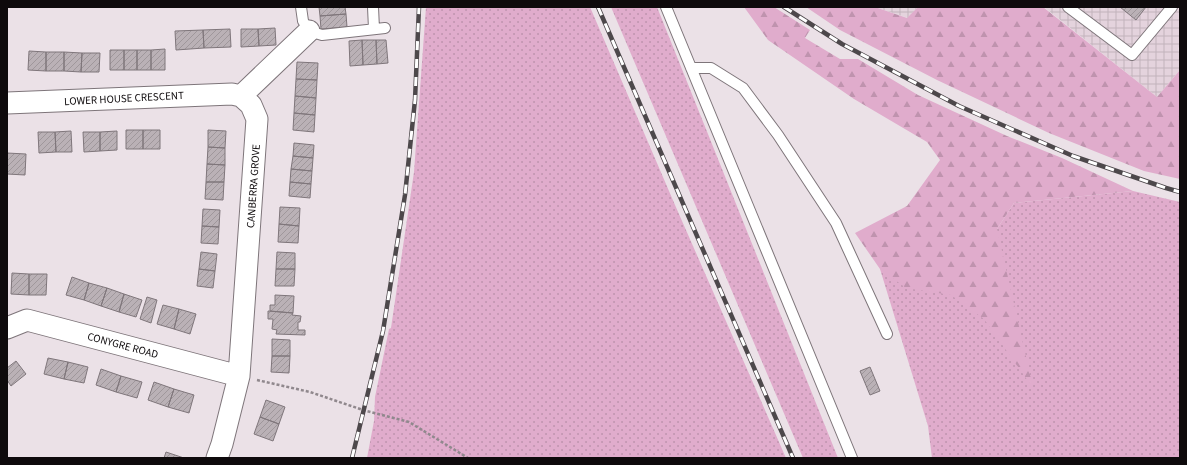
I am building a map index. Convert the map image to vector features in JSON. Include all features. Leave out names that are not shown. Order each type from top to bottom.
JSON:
[{"type":"street","points":[[241,96],[309,31]]},
{"type":"street","name":"LOWER HOUSE CRESCENT","points":[[7,104],[232,94],[241,96]]},
{"type":"street","name":"CANBERRA GROVE","points":[[217,458],[222,444],[239,376],[257,119],[251,106],[241,96]]},
{"type":"street","name":"CONYGRE ROAD","points":[[8,325],[27,320],[239,376]]},
{"type":"lane","points":[[301,7],[303,21],[309,31],[322,35],[385,28]]},
{"type":"lane","points":[[373,7],[374,29]]},
{"type":"lane","points":[[666,7],[852,458]]},
{"type":"lane","points":[[1068,7],[1132,55],[1172,7]]},
{"type":"lane","points":[[691,68],[711,68],[743,88],[778,136],[836,223],[887,334]]},
{"type":"path","points":[[239,376],[310,392],[364,410],[409,422],[468,458]]},
{"type":"shaded area","points":[[875,7],[918,7],[908,18]]},
{"type":"shaded area","points":[[1044,7],[1180,7],[1180,46],[1178,48],[1180,70],[1157,97]]},
{"type":"green space","points":[[426,7],[590,7],[786,458],[367,458],[374,421],[375,397],[389,329],[391,328],[414,172]]},
{"type":"green space","points":[[611,7],[657,7],[838,458],[803,458]]},
{"type":"green space","points":[[744,7],[774,7],[810,30],[805,38],[840,59],[858,59],[918,95],[1133,191],[1014,203],[997,229],[1033,388],[984,319],[951,295],[906,288],[880,269],[855,233],[907,206],[940,160],[927,142],[854,99],[768,40]]},
{"type":"green space","points":[[806,7],[875,7],[907,18],[918,7],[1043,7],[1157,97],[1180,70],[1180,179],[1144,171],[1049,133],[937,80],[840,30]]},
{"type":"green space","points":[[1133,191],[1180,202],[1180,458],[932,458],[928,426],[880,269],[997,229],[1014,203]]},
{"type":"building","points":[[319,7],[345,7],[346,14],[320,16]]},
{"type":"building","points":[[1120,7],[1146,7],[1136,20]]},
{"type":"building","points":[[346,14],[347,27],[321,29],[320,16]]},
{"type":"building","points":[[275,28],[276,45],[259,46],[258,29]]},
{"type":"building","points":[[230,29],[231,47],[204,48],[203,30]]},
{"type":"building","points":[[241,29],[258,29],[259,46],[241,47]]},
{"type":"building","points":[[203,30],[204,48],[176,50],[175,31]]},
{"type":"building","points":[[362,40],[363,65],[350,66],[349,41]]},
{"type":"building","points":[[362,40],[376,40],[377,64],[363,65]]},
{"type":"building","points":[[376,40],[386,40],[388,63],[377,64]]},
{"type":"building","points":[[165,49],[165,70],[151,70],[151,50]]},
{"type":"building","points":[[110,50],[124,50],[124,70],[110,70]]},
{"type":"building","points":[[124,50],[137,50],[137,70],[124,70]]},
{"type":"building","points":[[137,50],[151,50],[151,70],[137,70]]},
{"type":"building","points":[[29,51],[46,52],[46,71],[28,70]]},
{"type":"building","points":[[46,52],[64,52],[64,71],[46,71]]},
{"type":"building","points":[[64,52],[82,53],[81,72],[64,71]]},
{"type":"building","points":[[82,53],[100,53],[99,72],[81,72]]},
{"type":"building","points":[[297,62],[318,63],[317,80],[296,79]]},
{"type":"building","points":[[296,79],[317,80],[316,98],[295,96]]},
{"type":"building","points":[[295,96],[316,98],[315,115],[294,113]]},
{"type":"building","points":[[294,113],[315,115],[314,132],[293,130]]},
{"type":"building","points":[[126,130],[143,130],[143,149],[126,149]]},
{"type":"building","points":[[143,130],[160,130],[160,149],[143,149]]},
{"type":"building","points":[[208,130],[226,131],[225,148],[208,147]]},
{"type":"building","points":[[71,131],[72,152],[56,152],[55,132]]},
{"type":"building","points":[[117,131],[117,150],[100,151],[100,132]]},
{"type":"building","points":[[38,132],[55,132],[56,152],[39,153]]},
{"type":"building","points":[[83,132],[100,132],[100,151],[84,152]]},
{"type":"building","points":[[294,143],[314,145],[313,158],[293,156]]},
{"type":"building","points":[[208,147],[225,148],[225,165],[207,164]]},
{"type":"building","points":[[7,153],[26,154],[25,175],[7,174]]},
{"type":"building","points":[[293,156],[313,158],[312,171],[291,169]]},
{"type":"building","points":[[207,164],[225,165],[224,182],[206,182]]},
{"type":"building","points":[[291,169],[312,171],[311,184],[290,182]]},
{"type":"building","points":[[206,182],[224,182],[223,200],[205,199]]},
{"type":"building","points":[[290,182],[311,184],[310,198],[289,196]]},
{"type":"building","points":[[280,207],[300,208],[299,226],[279,224]]},
{"type":"building","points":[[203,209],[220,210],[219,227],[202,226]]},
{"type":"building","points":[[279,224],[299,226],[298,243],[278,242]]},
{"type":"building","points":[[202,226],[219,227],[218,244],[201,243]]},
{"type":"building","points":[[201,252],[217,254],[215,271],[199,269]]},
{"type":"building","points":[[277,252],[295,253],[295,269],[276,269]]},
{"type":"building","points":[[199,269],[215,271],[213,288],[197,286]]},
{"type":"building","points":[[276,269],[295,269],[294,286],[275,286]]},
{"type":"building","points":[[12,273],[29,274],[29,295],[11,294]]},
{"type":"building","points":[[29,274],[47,274],[46,295],[29,295]]},
{"type":"building","points":[[72,277],[89,283],[84,300],[66,295]]},
{"type":"building","points":[[89,283],[107,288],[101,306],[84,300]]},
{"type":"building","points":[[107,288],[124,294],[119,312],[101,306]]},
{"type":"building","points":[[124,294],[142,300],[136,317],[119,312]]},
{"type":"building","points":[[275,295],[294,296],[293,313],[270,311],[270,305],[275,305]]},
{"type":"building","points":[[147,297],[157,300],[151,323],[140,319]]},
{"type":"building","points":[[163,305],[179,309],[174,329],[157,324]]},
{"type":"building","points":[[179,309],[196,314],[190,334],[174,329]]},
{"type":"building","points":[[268,311],[293,313],[292,315],[301,316],[300,322],[298,322],[298,330],[305,330],[305,335],[276,334],[277,330],[272,329],[273,319],[268,319]]},
{"type":"building","points":[[272,339],[290,340],[290,356],[272,356]]},
{"type":"building","points":[[272,356],[290,356],[289,373],[271,372]]},
{"type":"building","points":[[48,358],[68,362],[64,379],[44,374]]},
{"type":"building","points":[[16,361],[26,374],[11,386],[7,380],[7,368]]},
{"type":"building","points":[[68,362],[88,367],[84,383],[64,379]]},
{"type":"building","points":[[870,367],[880,391],[870,395],[860,371]]},
{"type":"building","points":[[101,369],[121,376],[116,392],[96,385]]},
{"type":"building","points":[[121,376],[142,382],[137,398],[116,392]]},
{"type":"building","points":[[154,382],[174,389],[168,407],[148,400]]},
{"type":"building","points":[[174,389],[194,395],[189,413],[168,407]]},
{"type":"building","points":[[266,400],[285,407],[279,424],[260,417]]},
{"type":"building","points":[[260,417],[279,424],[273,441],[254,434]]},
{"type":"building","points":[[166,452],[184,458],[164,458]]},
{"type":"railway","points":[[352,458],[383,331],[405,195],[415,100],[419,7]]},
{"type":"railway","points":[[598,7],[793,458]]},
{"type":"railway","points":[[784,7],[842,44],[959,106],[1073,156],[1180,192]]}]
